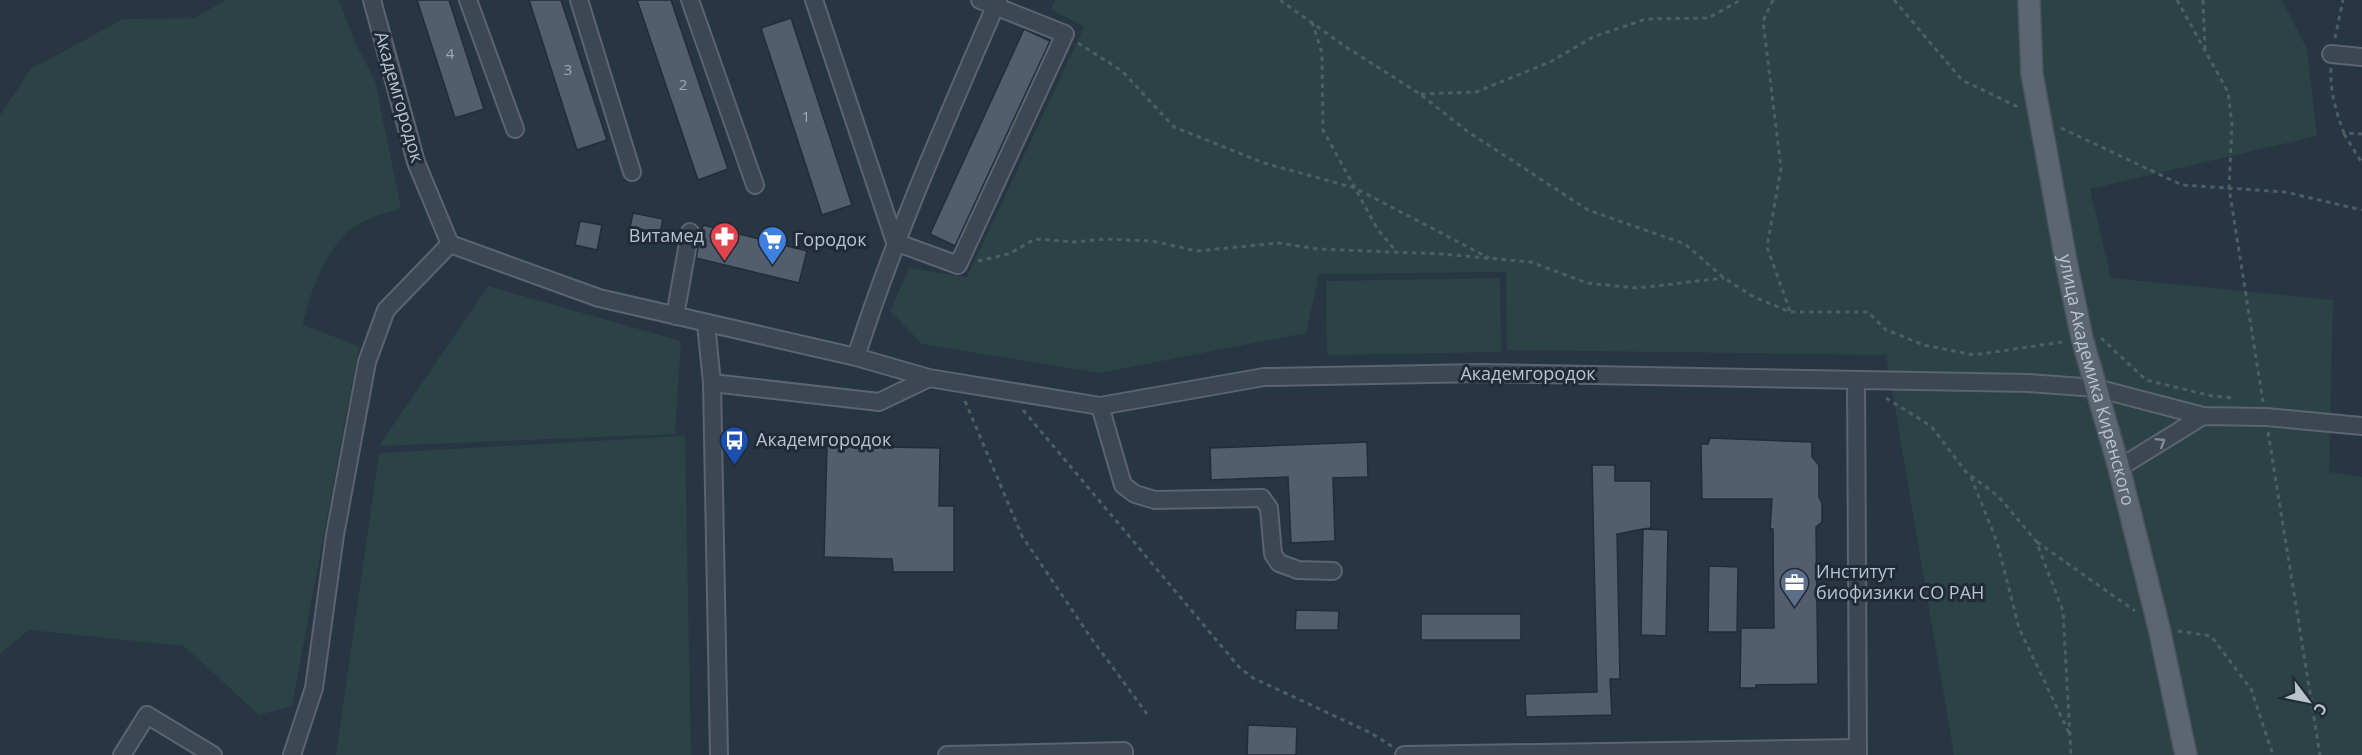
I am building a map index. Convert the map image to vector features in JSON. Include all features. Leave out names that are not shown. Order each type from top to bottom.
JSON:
[{"type":"main road","name":"улица Академика Киренского","points":[[2029,0],[2032,74],[2066,261],[2096,388],[2119,468],[2159,628],[2186,755]]},
{"type":"street","name":"Академгородок","points":[[372,0],[416,162],[450,244],[599,298],[856,357],[929,378],[1100,406],[1264,377],[1493,373],[2028,383],[2096,388],[2204,416],[2267,407],[2362,426]]},
{"type":"street","points":[[468,0],[515,129]]},
{"type":"street","points":[[579,0],[632,172]]},
{"type":"street","points":[[690,0],[754,185]]},
{"type":"street","points":[[814,0],[895,242]]},
{"type":"street","points":[[856,357],[895,242],[991,2],[1065,34],[958,265],[895,242]]},
{"type":"street","points":[[2331,54],[2362,57]]},
{"type":"street","points":[[675,316],[690,232]]},
{"type":"street","points":[[292,755],[314,688],[335,535],[367,362],[386,310],[450,244]]},
{"type":"street","points":[[706,324],[712,383],[719,755]]},
{"type":"street","points":[[712,383],[879,402],[929,378]]},
{"type":"street","points":[[1404,755],[1858,752],[1856,380]]},
{"type":"street","points":[[1100,406],[1117,473],[1123,485],[1136,494],[1155,500],[1262,498],[1269,508],[1273,554],[1279,563],[1298,570],[1333,571]]},
{"type":"street","points":[[2119,468],[2204,416]]},
{"type":"street","points":[[122,755],[147,715],[213,755]]},
{"type":"street","points":[[947,755],[1124,751],[1124,755]]},
{"type":"path","points":[[1280,0],[1346,47],[1420,94],[1467,130],[1588,210],[1685,244],[1724,278],[1754,297],[1790,312],[1868,312],[1886,330],[1924,345],[1974,355],[2062,342]]},
{"type":"path","points":[[1420,94],[1476,92],[1550,62],[1593,37],[1646,20],[1708,18],[1742,0]]},
{"type":"path","points":[[1773,0],[1763,21],[1781,168],[1767,247],[1790,312]]},
{"type":"path","points":[[1894,0],[1962,80],[2182,185],[2285,192],[2362,210]]},
{"type":"path","points":[[2177,0],[2228,92],[2232,124],[2229,188],[2267,407],[2320,755]]},
{"type":"path","points":[[2203,0],[2205,51]]},
{"type":"path","points":[[2343,0],[2331,54],[2330,90],[2344,133],[2362,163]]},
{"type":"path","points":[[1312,21],[1322,53],[1323,130],[1378,230],[1397,253]]},
{"type":"path","points":[[1065,34],[1122,71],[1174,127],[1264,164],[1355,188],[1490,259]]},
{"type":"path","points":[[2344,133],[2362,134]]},
{"type":"path","points":[[958,265],[1009,254],[1035,239],[1076,242],[1105,239],[1152,241],[1197,251],[1279,243],[1318,249],[1531,262],[1587,283],[1637,288],[1724,278]]},
{"type":"path","points":[[2100,337],[2146,380],[2212,396],[2245,399]]},
{"type":"path","points":[[958,384],[1022,536],[1089,635],[1147,714]]},
{"type":"path","points":[[1008,391],[1239,667],[1253,678],[1371,733],[1404,755]]},
{"type":"path","points":[[1883,396],[1931,426],[1970,475],[1998,495],[2036,541],[2159,628],[2211,636],[2252,690],[2273,755]]},
{"type":"path","points":[[2254,400],[2267,407]]},
{"type":"path","points":[[1970,475],[1996,542],[2019,628],[2069,735]]},
{"type":"path","points":[[2036,541],[2063,611],[2071,755]]},
{"type":"green space","points":[[225,0],[339,0],[354,40],[375,81],[401,209],[368,219],[347,233],[337,244],[321,270],[306,312],[303,325],[359,346],[292,706],[259,715],[184,646],[29,630],[0,654],[0,115],[31,69],[123,19],[195,18]]},
{"type":"green space","points":[[1055,0],[2282,0],[2307,49],[2317,136],[2090,189],[2111,278],[2333,300],[2329,472],[2362,477],[2362,755],[1954,755],[1886,355],[1507,350],[1506,272],[1319,274],[1306,333],[1100,373],[922,344],[890,311],[909,268],[967,277],[1084,27],[1051,9]]},
{"type":"green space","points":[[1500,278],[1501,352],[1327,355],[1326,281]]},
{"type":"green space","points":[[488,286],[681,341],[675,434],[379,446]]},
{"type":"green space","points":[[685,436],[691,755],[336,755],[379,453]]},
{"type":"building","points":[[417,0],[449,0],[484,109],[455,118]]},
{"type":"building","points":[[529,0],[561,0],[607,140],[577,150]]},
{"type":"building","points":[[637,0],[671,0],[728,169],[698,180]]},
{"type":"building","points":[[791,18],[852,205],[822,215],[761,28]]},
{"type":"building","points":[[1024,29],[1050,41],[955,246],[930,234]]},
{"type":"building","points":[[633,213],[663,219],[660,233],[630,227]]},
{"type":"building","points":[[580,221],[602,225],[597,250],[575,245]]},
{"type":"building","points":[[703,225],[807,251],[799,283],[696,258]]},
{"type":"building","points":[[1710,438],[1812,442],[1812,457],[1819,465],[1819,497],[1822,503],[1822,522],[1816,527],[1818,684],[1756,685],[1756,688],[1740,688],[1741,628],[1774,628],[1773,529],[1770,529],[1772,499],[1702,499],[1701,444],[1708,444]]},
{"type":"building","points":[[1367,442],[1368,477],[1333,478],[1335,541],[1291,543],[1288,477],[1211,480],[1210,448]]},
{"type":"building","points":[[827,446],[940,448],[939,506],[954,506],[954,572],[893,572],[892,559],[824,557]]},
{"type":"building","points":[[1592,465],[1615,465],[1615,481],[1651,481],[1651,528],[1617,534],[1620,679],[1610,679],[1612,715],[1526,717],[1525,694],[1597,692]]},
{"type":"building","points":[[1643,529],[1668,530],[1666,636],[1641,635]]},
{"type":"building","points":[[1709,566],[1738,567],[1737,632],[1708,632]]},
{"type":"building","points":[[1296,610],[1339,611],[1338,630],[1295,630]]},
{"type":"building","points":[[1421,614],[1521,614],[1521,640],[1421,640]]},
{"type":"building","points":[[1248,725],[1297,727],[1296,755],[1247,755]]},
{"type":"place","name":"Витамед","points":[[725,262]]},
{"type":"place","name":"Городок","points":[[773,266]]},
{"type":"place","name":"Академгородок","points":[[735,466]]},
{"type":"place","name":"Институт биофизики СО РАН","points":[[1795,608]]}]
